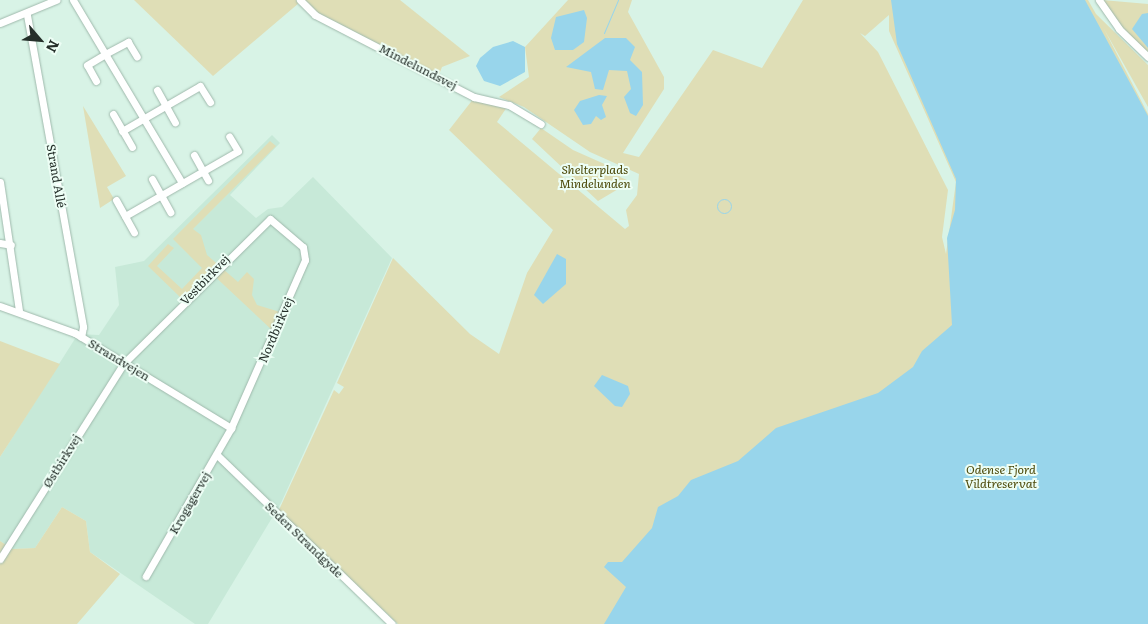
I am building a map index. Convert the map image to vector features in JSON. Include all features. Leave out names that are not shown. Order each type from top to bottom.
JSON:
[{"type":"street","points":[[0,24],[27,15],[56,0]]},
{"type":"street","points":[[73,0],[107,53],[182,183]]},
{"type":"street","name":"Mindelundsvej","points":[[300,0],[315,15],[474,97],[509,105],[541,124]]},
{"type":"street","points":[[1099,0],[1119,29],[1148,57]]},
{"type":"street","name":"Strand Allé","points":[[27,15],[83,327],[81,337]]},
{"type":"street","points":[[96,81],[87,65],[107,53],[128,42],[137,57]]},
{"type":"street","points":[[122,131],[200,86],[210,102]]},
{"type":"street","points":[[157,90],[175,122]]},
{"type":"street","points":[[113,114],[132,147]]},
{"type":"street","points":[[125,216],[238,151],[229,136]]},
{"type":"street","points":[[194,155],[208,180]]},
{"type":"street","points":[[152,179],[170,212]]},
{"type":"street","points":[[0,182],[11,245],[19,311]]},
{"type":"street","points":[[116,200],[134,232]]},
{"type":"street","name":"Vestbirkvej","points":[[124,363],[263,221],[278,223],[291,234]]},
{"type":"street","name":"Nordbirkvej","points":[[231,428],[305,260],[305,251],[291,234]]},
{"type":"street","points":[[0,243],[11,245]]},
{"type":"street","name":"Strandvejen","points":[[0,306],[19,311],[81,337],[231,428]]},
{"type":"street","name":"Østbirkvej","points":[[0,559],[124,363]]},
{"type":"street","name":"Krogagervej","points":[[146,576],[231,428]]},
{"type":"street","name":"Seden Strandgyde","points":[[217,455],[392,624]]},
{"type":"shaded area","points":[[272,135],[280,143],[230,195],[256,218],[268,209],[282,207],[313,177],[392,258],[281,503],[208,624],[195,624],[90,552],[86,521],[62,507],[35,548],[13,549],[0,541],[0,457],[78,334],[99,335],[119,305],[115,267],[144,261]]},
{"type":"green space","points":[[134,0],[296,0],[299,3],[213,76]]},
{"type":"green space","points":[[304,0],[400,0],[470,56],[442,67],[439,75],[310,9]]},
{"type":"green space","points":[[568,0],[632,0],[628,12],[664,77],[664,89],[623,153],[639,157],[713,50],[762,68],[803,0],[1088,0],[1096,14],[1148,65],[1148,107],[1104,29],[1148,114],[1148,624],[398,624],[278,512],[334,390],[339,394],[344,387],[337,383],[393,258],[470,334],[499,354],[527,273],[553,230],[449,130],[474,98],[507,107],[497,122],[625,229],[629,226],[626,210],[637,195],[639,174],[590,152],[524,107],[499,97],[529,77],[525,47]],"holes":[[[889,15],[889,31],[956,182],[946,254],[942,237],[948,190],[878,52],[860,33],[865,36]]]},
{"type":"green space","points":[[1102,0],[1148,4],[1148,55],[1116,23]]},
{"type":"green space","points":[[83,106],[126,176],[107,187],[114,199],[100,208]]},
{"type":"green space","name":"Shelterplads Mindelunden","points":[[541,128],[573,150],[618,170],[620,177],[627,180],[625,185],[598,201],[532,139]]},
{"type":"green space","points":[[270,141],[276,146],[193,229],[201,235],[207,255],[238,282],[247,272],[254,279],[252,295],[257,305],[280,312],[273,331],[209,271],[182,299],[148,266],[168,244],[174,248],[157,266],[182,289],[202,268],[173,239]]},
{"type":"green space","points":[[0,341],[60,364],[0,457]]},
{"type":"green space","points":[[62,507],[86,521],[90,552],[120,574],[77,624],[0,624],[0,541],[13,549],[35,548]]},
{"type":"water","name":"Odense Fjord Vildtreservat","points":[[891,0],[1085,0],[1148,116],[1148,624],[604,624],[626,587],[604,567],[608,562],[622,562],[652,528],[658,507],[678,496],[691,480],[738,461],[776,428],[878,393],[913,367],[922,351],[952,325],[947,238],[955,210],[956,179],[897,44]]},
{"type":"water","points":[[584,10],[587,18],[584,42],[573,50],[555,50],[551,38],[556,17]]},
{"type":"water","points":[[1148,13],[1148,48],[1132,29],[1142,14]]},
{"type":"water","points":[[605,38],[626,38],[635,47],[630,60],[642,72],[643,105],[636,116],[630,113],[624,97],[631,89],[627,71],[609,70],[603,90],[595,89],[591,72],[566,67]]},
{"type":"water","points":[[513,41],[525,47],[525,72],[500,86],[484,81],[476,66],[480,58],[493,47]]},
{"type":"water","points":[[599,95],[607,96],[602,105],[606,117],[601,120],[596,116],[591,124],[583,125],[574,110],[580,101]]},
{"type":"water","points":[[557,254],[566,259],[566,284],[543,304],[534,295]]},
{"type":"water","points":[[602,375],[628,386],[630,394],[622,407],[615,406],[594,386]]},
{"type":"waterway","points":[[604,33],[618,0]]},
{"type":"waterway","points":[[724,199],[729,201],[731,206],[729,211],[724,213],[719,211],[717,206],[719,201],[724,199]]}]
